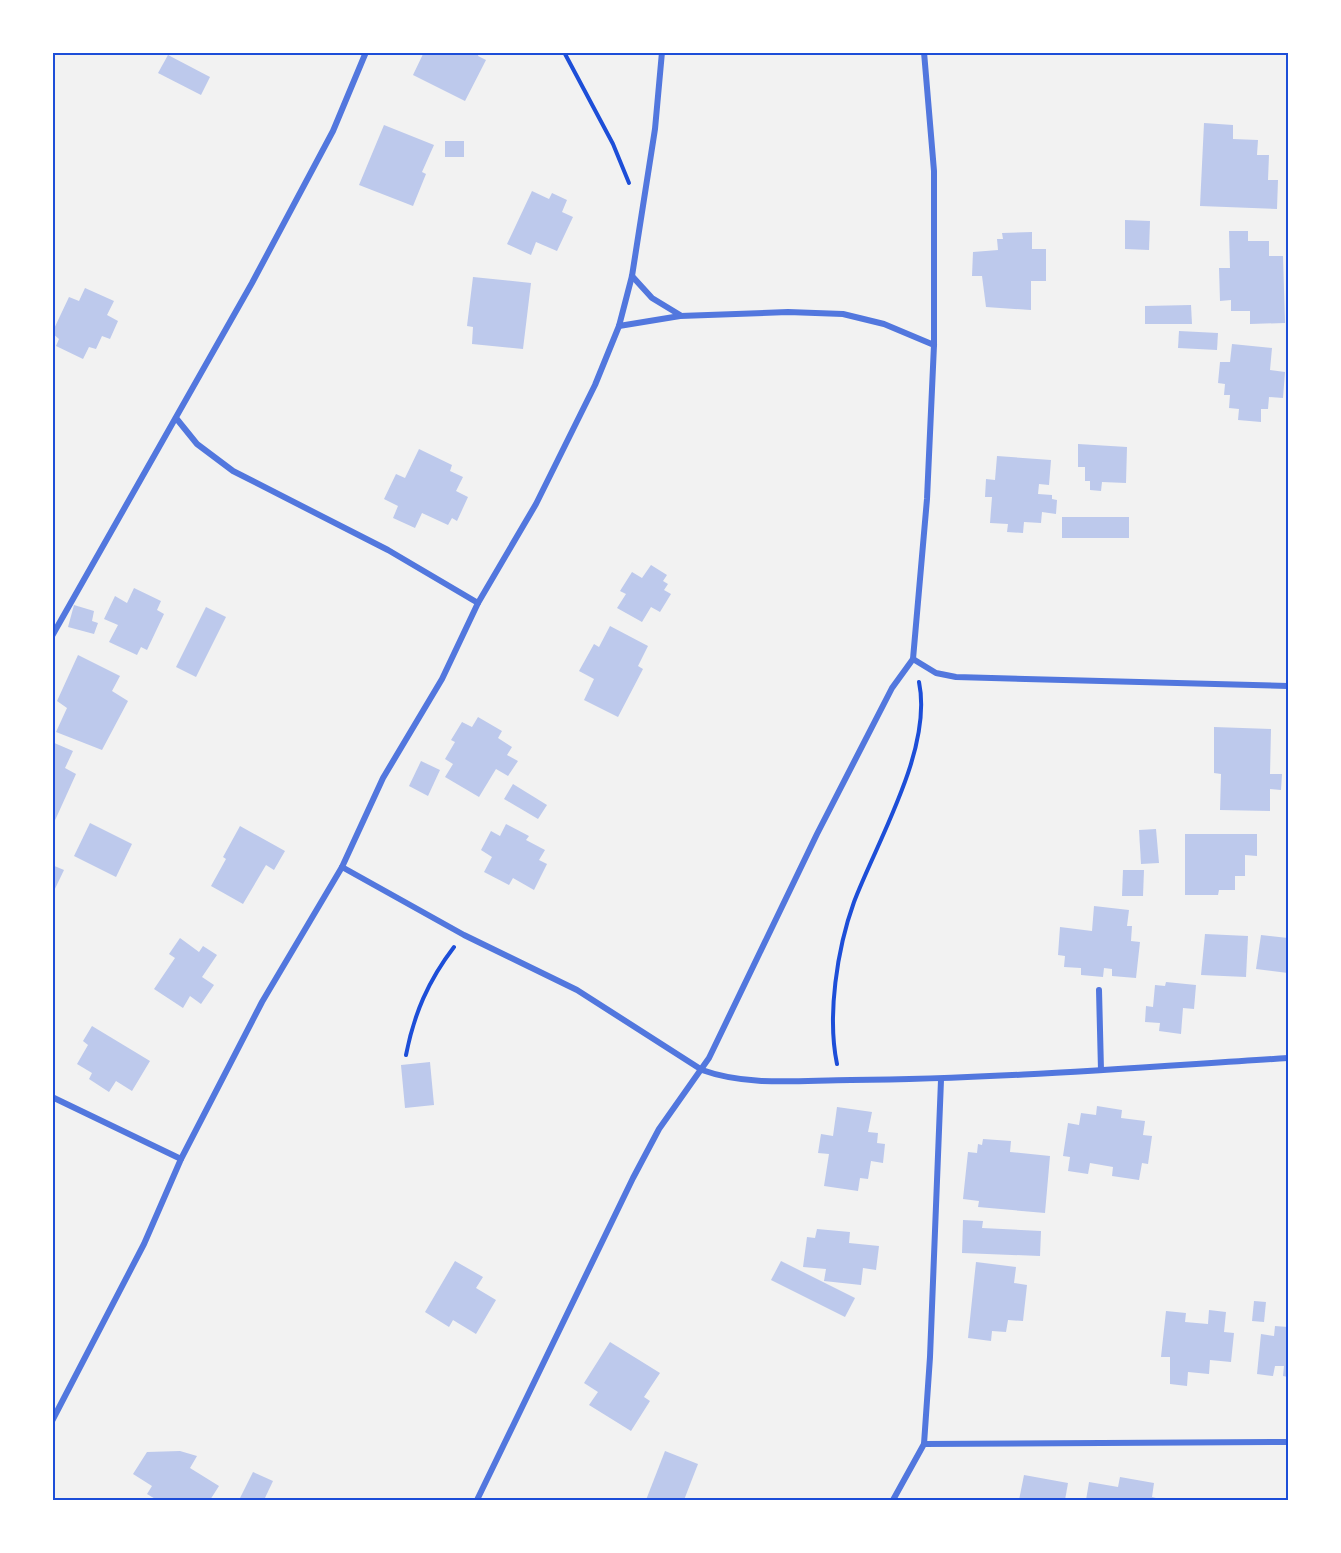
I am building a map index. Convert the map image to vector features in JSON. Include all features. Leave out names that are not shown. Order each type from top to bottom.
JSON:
[{"type":"street","points":[[52,636],[176,418],[333,131],[366,52]]},
{"type":"street","points":[[52,1421],[144,1244],[181,1159],[262,1002],[342,867],[383,778],[442,679],[478,603],[507,558],[573,434],[619,326],[632,276],[655,129],[662,52]]},
{"type":"street","points":[[477,1500],[633,1178],[659,1129],[702,1070],[881,708],[899,676],[913,659],[927,499],[934,345],[934,171],[924,52]]},
{"type":"street","points":[[632,276],[652,298],[680,316]]},
{"type":"street","points":[[619,326],[680,316],[788,312],[843,314],[884,324],[934,345]]},
{"type":"street","points":[[176,418],[197,444],[233,471],[408,561],[478,603]]},
{"type":"street","points":[[913,659],[936,673],[956,677],[1288,686]]},
{"type":"street","points":[[342,867],[464,934],[577,990],[702,1070],[721,1077],[753,1080],[941,1080],[1288,1058]]},
{"type":"street","points":[[1099,990],[1101,1070]]},
{"type":"street","points":[[893,1500],[924,1444],[930,1357],[941,1080]]},
{"type":"street","points":[[52,1097],[181,1159]]},
{"type":"street","points":[[924,1444],[1288,1442]]},
{"type":"path","points":[[564,52],[613,144],[642,211]]},
{"type":"path","points":[[841,1080],[834,1050],[832,1022],[842,949],[854,903],[893,817],[920,722],[920,688],[913,659]]},
{"type":"path","points":[[406,1055],[420,1003],[443,962],[464,934]]},
{"type":"building","points":[[424,52],[479,52],[478,56],[486,60],[465,101],[413,75]]},
{"type":"building","points":[[168,55],[210,77],[201,95],[158,73]]},
{"type":"building","points":[[1204,123],[1233,125],[1233,139],[1258,140],[1257,155],[1269,155],[1268,180],[1278,180],[1277,209],[1200,206]]},
{"type":"building","points":[[384,125],[434,145],[422,172],[426,174],[413,206],[359,185]]},
{"type":"building","points":[[445,141],[464,141],[464,157],[445,157]]},
{"type":"building","points":[[532,191],[549,199],[552,193],[567,200],[562,212],[573,217],[557,251],[536,242],[531,255],[507,244]]},
{"type":"building","points":[[1125,220],[1150,221],[1149,250],[1125,249]]},
{"type":"building","points":[[1229,231],[1248,231],[1248,241],[1269,241],[1269,256],[1283,256],[1285,323],[1250,324],[1250,311],[1231,311],[1231,300],[1220,301],[1219,268],[1230,268]]},
{"type":"building","points":[[1032,232],[1032,249],[1046,249],[1046,281],[1031,281],[1031,310],[986,307],[982,276],[972,276],[973,252],[998,250],[997,239],[1003,239],[1002,233]]},
{"type":"building","points":[[473,277],[531,283],[523,349],[472,344],[473,327],[467,326]]},
{"type":"building","points":[[85,288],[114,301],[107,315],[118,321],[110,339],[102,336],[96,349],[89,347],[83,359],[56,346],[59,339],[52,333],[69,297],[79,301]]},
{"type":"building","points":[[1191,305],[1192,324],[1145,324],[1145,306]]},
{"type":"building","points":[[1179,331],[1218,333],[1217,350],[1178,348]]},
{"type":"building","points":[[1232,344],[1272,348],[1270,370],[1285,372],[1283,398],[1269,397],[1268,409],[1261,409],[1261,422],[1238,420],[1239,409],[1229,408],[1230,395],[1224,395],[1225,384],[1218,383],[1220,362],[1230,362]]},
{"type":"building","points":[[1078,444],[1127,447],[1126,483],[1102,482],[1101,491],[1090,490],[1090,481],[1085,481],[1085,467],[1078,467]]},
{"type":"building","points":[[419,449],[452,465],[450,471],[463,477],[456,491],[468,497],[457,521],[452,518],[448,525],[422,513],[415,528],[393,518],[398,506],[384,499],[396,474],[405,478]]},
{"type":"building","points":[[997,456],[1051,460],[1049,485],[1039,484],[1038,494],[1052,495],[1052,499],[1057,500],[1056,514],[1042,512],[1041,523],[1024,522],[1023,533],[1007,532],[1008,524],[990,523],[992,497],[985,497],[986,479],[995,480]]},
{"type":"building","points":[[1062,517],[1129,517],[1129,538],[1062,538]]},
{"type":"building","points":[[651,565],[667,575],[663,581],[668,584],[664,590],[671,594],[660,612],[651,607],[642,622],[617,608],[626,594],[620,591],[632,572],[642,578]]},
{"type":"building","points":[[134,588],[161,601],[157,610],[164,614],[147,650],[141,647],[137,655],[109,642],[118,625],[104,619],[115,596],[127,603]]},
{"type":"building","points":[[74,605],[94,611],[92,621],[98,623],[94,634],[68,627]]},
{"type":"building","points":[[206,607],[226,617],[196,677],[176,667]]},
{"type":"building","points":[[610,626],[648,646],[638,666],[643,669],[618,717],[584,700],[594,679],[579,671],[594,644],[599,647]]},
{"type":"building","points":[[78,655],[120,676],[112,691],[128,701],[102,750],[56,732],[67,708],[57,701]]},
{"type":"building","points":[[478,717],[502,731],[498,738],[512,747],[507,755],[518,761],[508,776],[496,769],[479,797],[445,777],[453,764],[445,759],[455,742],[451,740],[462,722],[472,727]]},
{"type":"building","points":[[1214,727],[1271,729],[1270,774],[1282,774],[1281,790],[1270,789],[1270,811],[1220,810],[1221,774],[1214,773]]},
{"type":"building","points":[[52,742],[73,751],[65,768],[76,774],[52,827]]},
{"type":"building","points":[[421,761],[440,770],[428,796],[409,786]]},
{"type":"building","points":[[513,784],[547,805],[538,819],[504,799]]},
{"type":"building","points":[[90,823],[132,844],[116,877],[74,856]]},
{"type":"building","points":[[506,824],[529,836],[526,840],[545,850],[539,860],[547,864],[534,890],[513,878],[509,885],[484,872],[492,857],[481,850],[491,831],[500,836]]},
{"type":"building","points":[[240,826],[285,851],[274,870],[266,865],[243,904],[211,886],[226,859],[223,857]]},
{"type":"building","points":[[1156,829],[1159,863],[1141,864],[1139,830]]},
{"type":"building","points":[[1185,834],[1257,834],[1257,856],[1245,855],[1245,876],[1235,876],[1235,890],[1219,890],[1218,895],[1185,895]]},
{"type":"building","points":[[52,865],[64,870],[52,895]]},
{"type":"building","points":[[1123,870],[1144,870],[1143,896],[1122,896]]},
{"type":"building","points":[[1094,906],[1129,910],[1127,926],[1132,926],[1131,941],[1140,942],[1136,978],[1112,976],[1112,969],[1104,968],[1103,977],[1081,975],[1081,968],[1064,967],[1065,956],[1058,955],[1060,927],[1092,931]]},
{"type":"building","points":[[1205,934],[1248,936],[1246,977],[1201,975]]},
{"type":"building","points":[[1261,935],[1288,938],[1288,973],[1256,969]]},
{"type":"building","points":[[180,938],[199,952],[203,946],[217,955],[202,977],[214,985],[201,1004],[190,996],[183,1008],[154,989],[175,958],[169,954]]},
{"type":"building","points":[[1166,982],[1196,985],[1194,1009],[1183,1008],[1181,1034],[1159,1031],[1160,1023],[1145,1022],[1146,1006],[1153,1007],[1155,985],[1165,986]]},
{"type":"building","points":[[92,1026],[150,1061],[132,1091],[116,1081],[109,1092],[89,1079],[92,1073],[77,1064],[88,1045],[83,1041]]},
{"type":"building","points":[[430,1062],[434,1105],[405,1108],[401,1065]]},
{"type":"building","points":[[1097,1106],[1122,1110],[1121,1118],[1145,1121],[1143,1135],[1152,1136],[1148,1164],[1142,1163],[1139,1180],[1112,1176],[1113,1167],[1090,1163],[1088,1174],[1068,1171],[1070,1157],[1063,1156],[1068,1123],[1079,1125],[1081,1113],[1096,1115]]},
{"type":"building","points":[[837,1107],[872,1112],[868,1132],[878,1133],[877,1143],[885,1144],[883,1163],[871,1161],[868,1179],[860,1178],[858,1191],[824,1186],[829,1154],[818,1153],[821,1134],[833,1136]]},
{"type":"building","points":[[983,1139],[1011,1141],[1010,1152],[1050,1156],[1045,1213],[978,1207],[979,1201],[963,1199],[968,1152],[977,1153],[978,1144],[982,1145]]},
{"type":"building","points":[[963,1220],[983,1221],[982,1228],[1041,1231],[1040,1256],[962,1253]]},
{"type":"building","points":[[817,1229],[850,1232],[849,1243],[879,1246],[876,1270],[863,1268],[861,1285],[824,1281],[826,1269],[803,1267],[807,1237],[815,1238]]},
{"type":"building","points":[[455,1261],[483,1277],[476,1288],[496,1300],[476,1334],[453,1320],[449,1327],[425,1312]]},
{"type":"building","points":[[781,1261],[855,1298],[845,1317],[771,1280]]},
{"type":"building","points":[[976,1262],[1016,1267],[1014,1283],[1027,1285],[1023,1321],[1008,1320],[1006,1332],[992,1331],[991,1341],[968,1338]]},
{"type":"building","points":[[1254,1301],[1266,1302],[1264,1322],[1252,1321]]},
{"type":"building","points":[[1209,1310],[1226,1312],[1224,1332],[1234,1333],[1231,1362],[1210,1360],[1209,1374],[1188,1372],[1187,1386],[1170,1384],[1170,1357],[1161,1357],[1166,1311],[1186,1313],[1185,1322],[1208,1324]]},
{"type":"building","points":[[1275,1326],[1288,1327],[1288,1377],[1283,1376],[1284,1366],[1275,1366],[1273,1376],[1257,1374],[1261,1334],[1274,1336]]},
{"type":"building","points":[[610,1342],[660,1373],[644,1397],[650,1401],[631,1431],[589,1405],[598,1392],[584,1383]]},
{"type":"building","points":[[180,1451],[197,1456],[190,1468],[219,1486],[210,1500],[157,1500],[147,1494],[152,1486],[133,1474],[147,1452]]},
{"type":"building","points":[[665,1451],[698,1464],[684,1500],[646,1500]]},
{"type":"building","points":[[253,1472],[273,1481],[264,1500],[239,1500]]},
{"type":"building","points":[[1024,1475],[1068,1483],[1065,1500],[1019,1500]]},
{"type":"building","points":[[1120,1477],[1154,1483],[1152,1497],[1164,1500],[1086,1500],[1089,1482],[1118,1487]]}]
